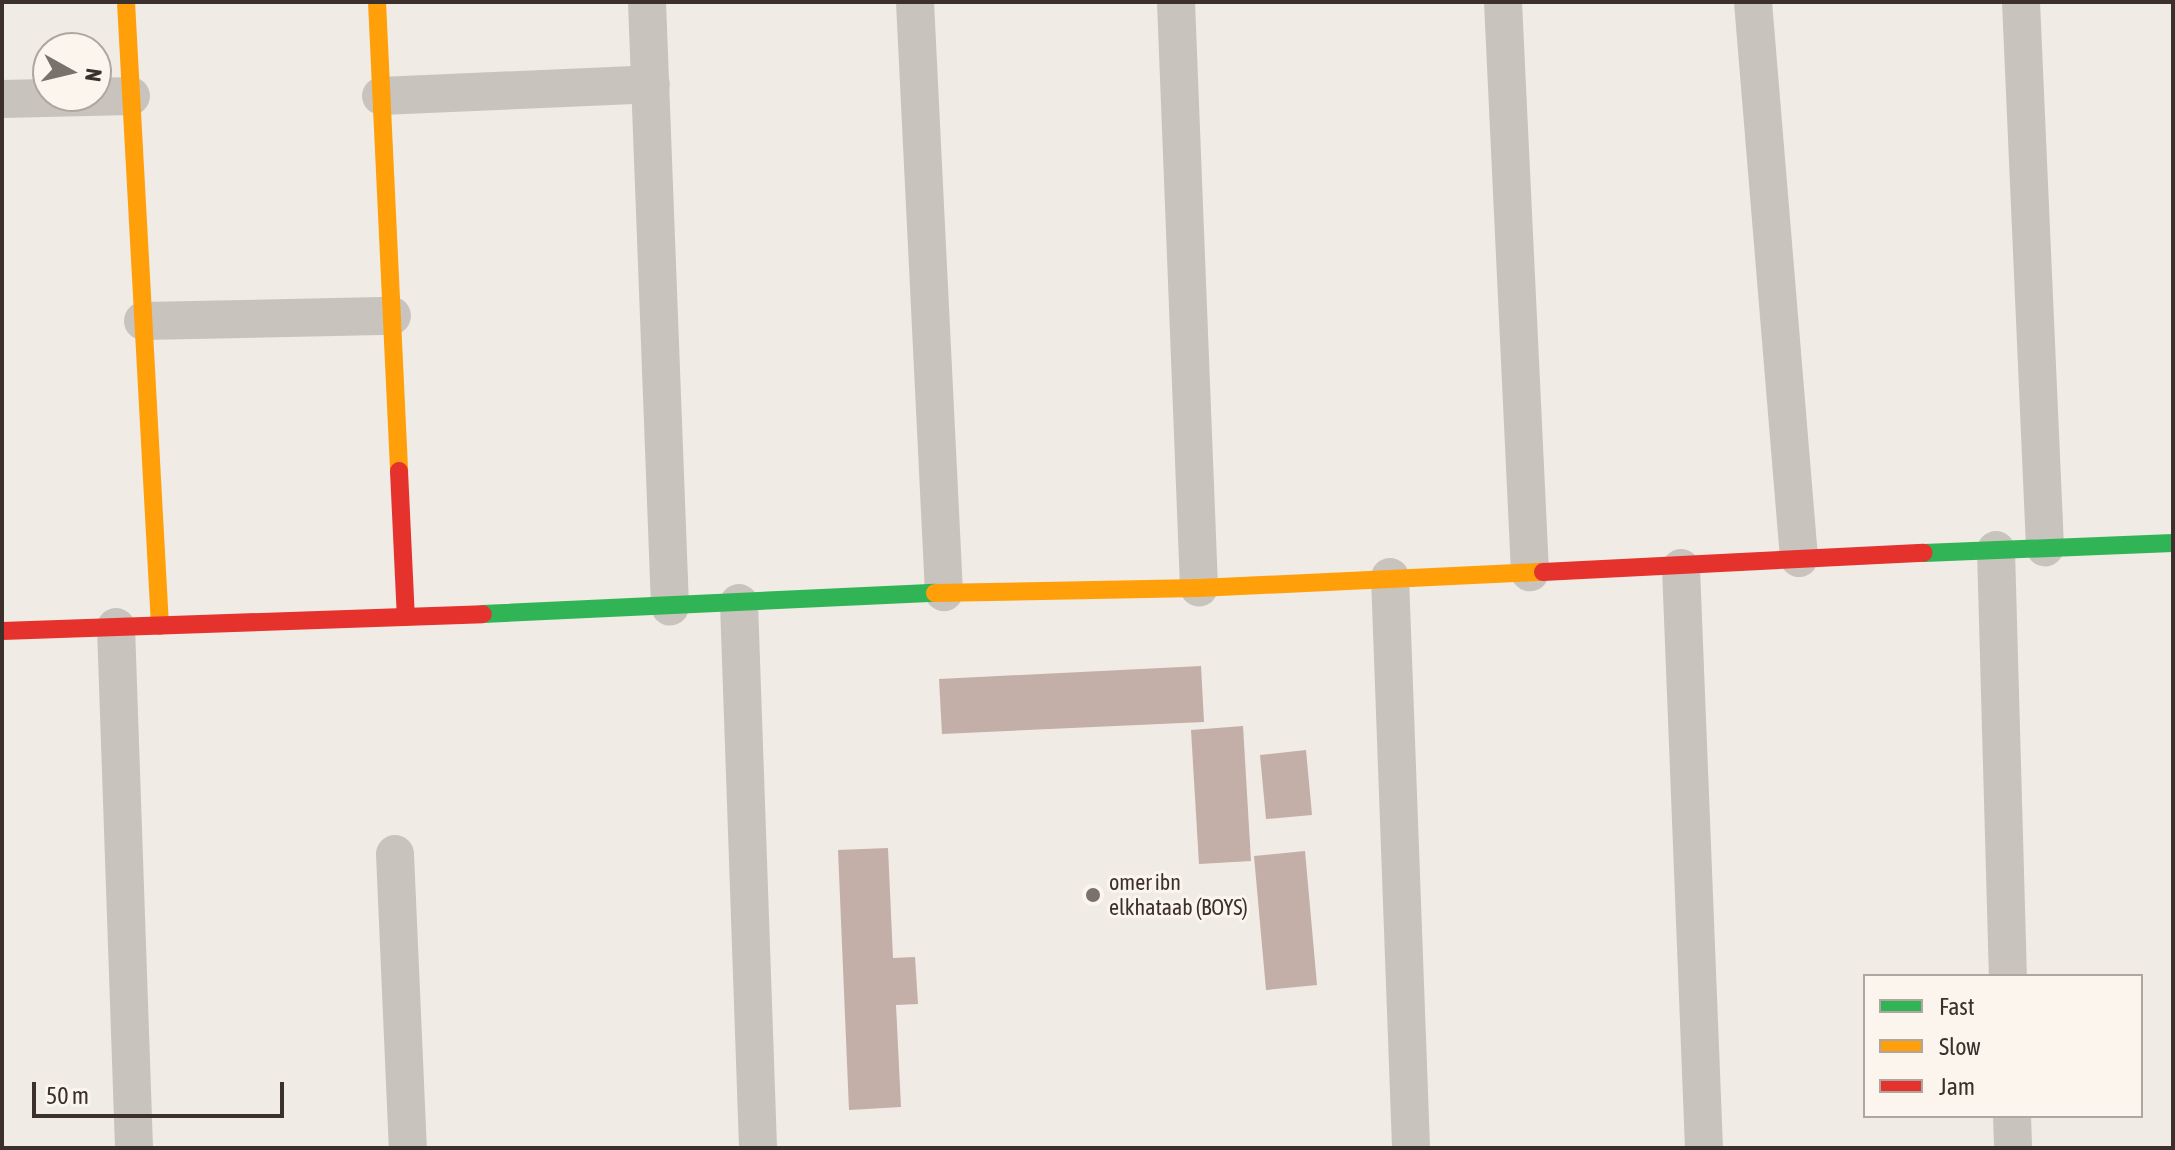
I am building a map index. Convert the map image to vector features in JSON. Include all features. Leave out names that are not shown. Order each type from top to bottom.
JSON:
[{"type":"main road","points":[[126,2],[160,626]]},
{"type":"main road","points":[[377,2],[406,617]]},
{"type":"main road","points":[[2,631],[670,607],[944,592],[1199,588],[2173,543]]},
{"type":"street","points":[[647,2],[670,607]]},
{"type":"street","points":[[915,2],[944,592]]},
{"type":"street","points":[[1176,2],[1199,588]]},
{"type":"street","points":[[1503,2],[1530,572]]},
{"type":"street","points":[[1753,2],[1799,558]]},
{"type":"street","points":[[2021,2],[2045,547]]},
{"type":"street","points":[[381,96],[651,84]]},
{"type":"street","points":[[2,99],[131,96]]},
{"type":"street","points":[[143,321],[392,316]]},
{"type":"street","points":[[1996,550],[2008,974]]},
{"type":"street","points":[[1681,568],[1704,1148]]},
{"type":"street","points":[[1390,577],[1411,1148]]},
{"type":"street","points":[[739,603],[758,1148]]},
{"type":"street","points":[[116,627],[134,1148]]},
{"type":"street","points":[[395,854],[408,1148]]},
{"type":"street","points":[[2012,1118],[2013,1148]]},
{"type":"building","points":[[1201,666],[1204,722],[942,734],[939,679]]},
{"type":"building","points":[[1243,726],[1251,861],[1199,864],[1191,730]]},
{"type":"building","points":[[1306,750],[1312,815],[1266,819],[1260,755]]},
{"type":"building","points":[[888,848],[893,958],[915,957],[918,1004],[896,1005],[901,1107],[849,1110],[838,850]]},
{"type":"building","points":[[1305,851],[1317,985],[1266,990],[1254,856]]},
{"type":"traffic: fast","points":[[1924,553],[2173,543]]},
{"type":"traffic: fast","points":[[483,614],[935,593]]},
{"type":"traffic: slow","points":[[126,2],[160,626]]},
{"type":"traffic: slow","points":[[377,2],[399,471]]},
{"type":"traffic: slow","points":[[935,593],[1199,588],[1543,572]]},
{"type":"traffic: jam","points":[[399,471],[406,617]]},
{"type":"traffic: jam","points":[[1543,572],[1924,553]]},
{"type":"traffic: jam","points":[[2,631],[483,614]]},
{"type":"place","name":"omer ibn elkhataab (BOYS)","points":[[1093,895]]}]
